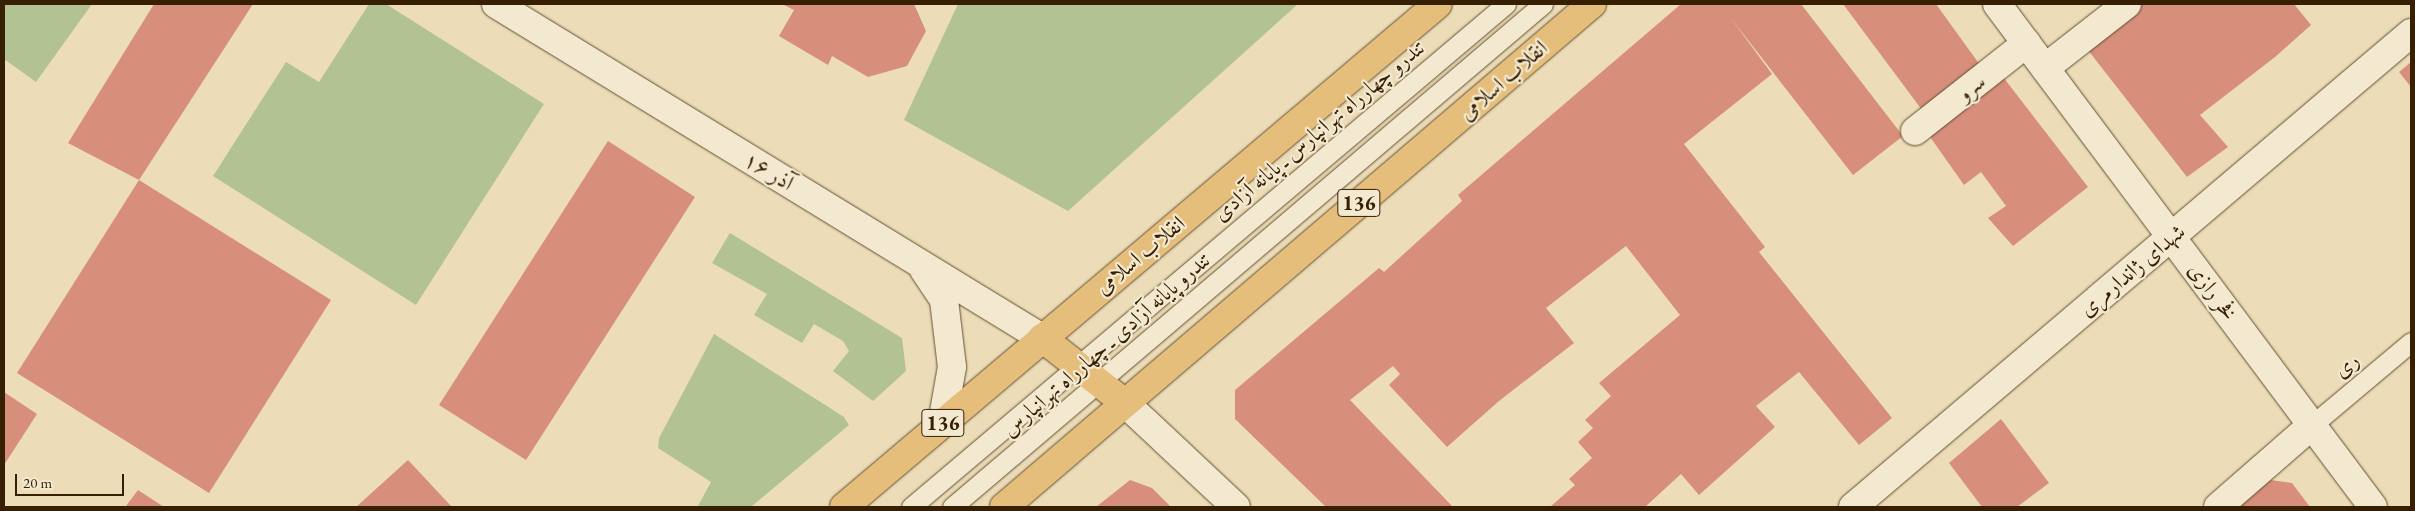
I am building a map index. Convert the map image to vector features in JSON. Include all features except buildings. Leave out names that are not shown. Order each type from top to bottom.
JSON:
[{"type":"main road","name":"انقلاب اسلامی","points":[[844,507],[1438,4]]},
{"type":"main road","name":"انقلاب اسلامی","points":[[1004,507],[1592,4]]},
{"type":"main road","points":[[1042,338],[1125,403]]},
{"type":"street","name":"۱۶ آذر","points":[[496,4],[1042,338]]},
{"type":"street","name":"فخر رازی","points":[[1997,4],[2374,507]]},
{"type":"street","points":[[2045,68],[2127,4]]},
{"type":"street","name":"شهدای ژاندارمری","points":[[1853,507],[2411,33]]},
{"type":"street","name":"سرو","points":[[1915,132],[2027,43]]},
{"type":"street","points":[[919,262],[944,300],[952,367],[942,424]]},
{"type":"street","points":[[1125,403],[1236,507]]},
{"type":"street","points":[[2218,507],[2312,424]]},
{"type":"lane","name":"تندرو چهارراه تهرانپارس ـ پایانه آزادی","points":[[912,507],[1088,374],[1506,4]]},
{"type":"lane","name":"تندرو پایانه آزادی ـ چهارراه تهرانپارس","points":[[952,507],[1088,374],[1543,4]]},
{"type":"lane","name":"ری","points":[[2312,424],[2411,342]]},
{"type":"green space","points":[[4,4],[92,4],[36,82],[4,59]]},
{"type":"green space","points":[[369,4],[386,4],[544,104],[416,305],[213,176],[286,62],[319,82]]},
{"type":"green space","points":[[958,4],[1298,4],[1068,211],[904,120]]},
{"type":"green space","points":[[730,233],[902,338],[906,371],[873,401],[833,371],[849,351],[843,341],[814,324],[802,343],[754,315],[767,294],[712,263]]},
{"type":"green space","points":[[714,334],[844,417],[849,425],[751,507],[698,506],[711,482],[658,448],[659,438]]}]
